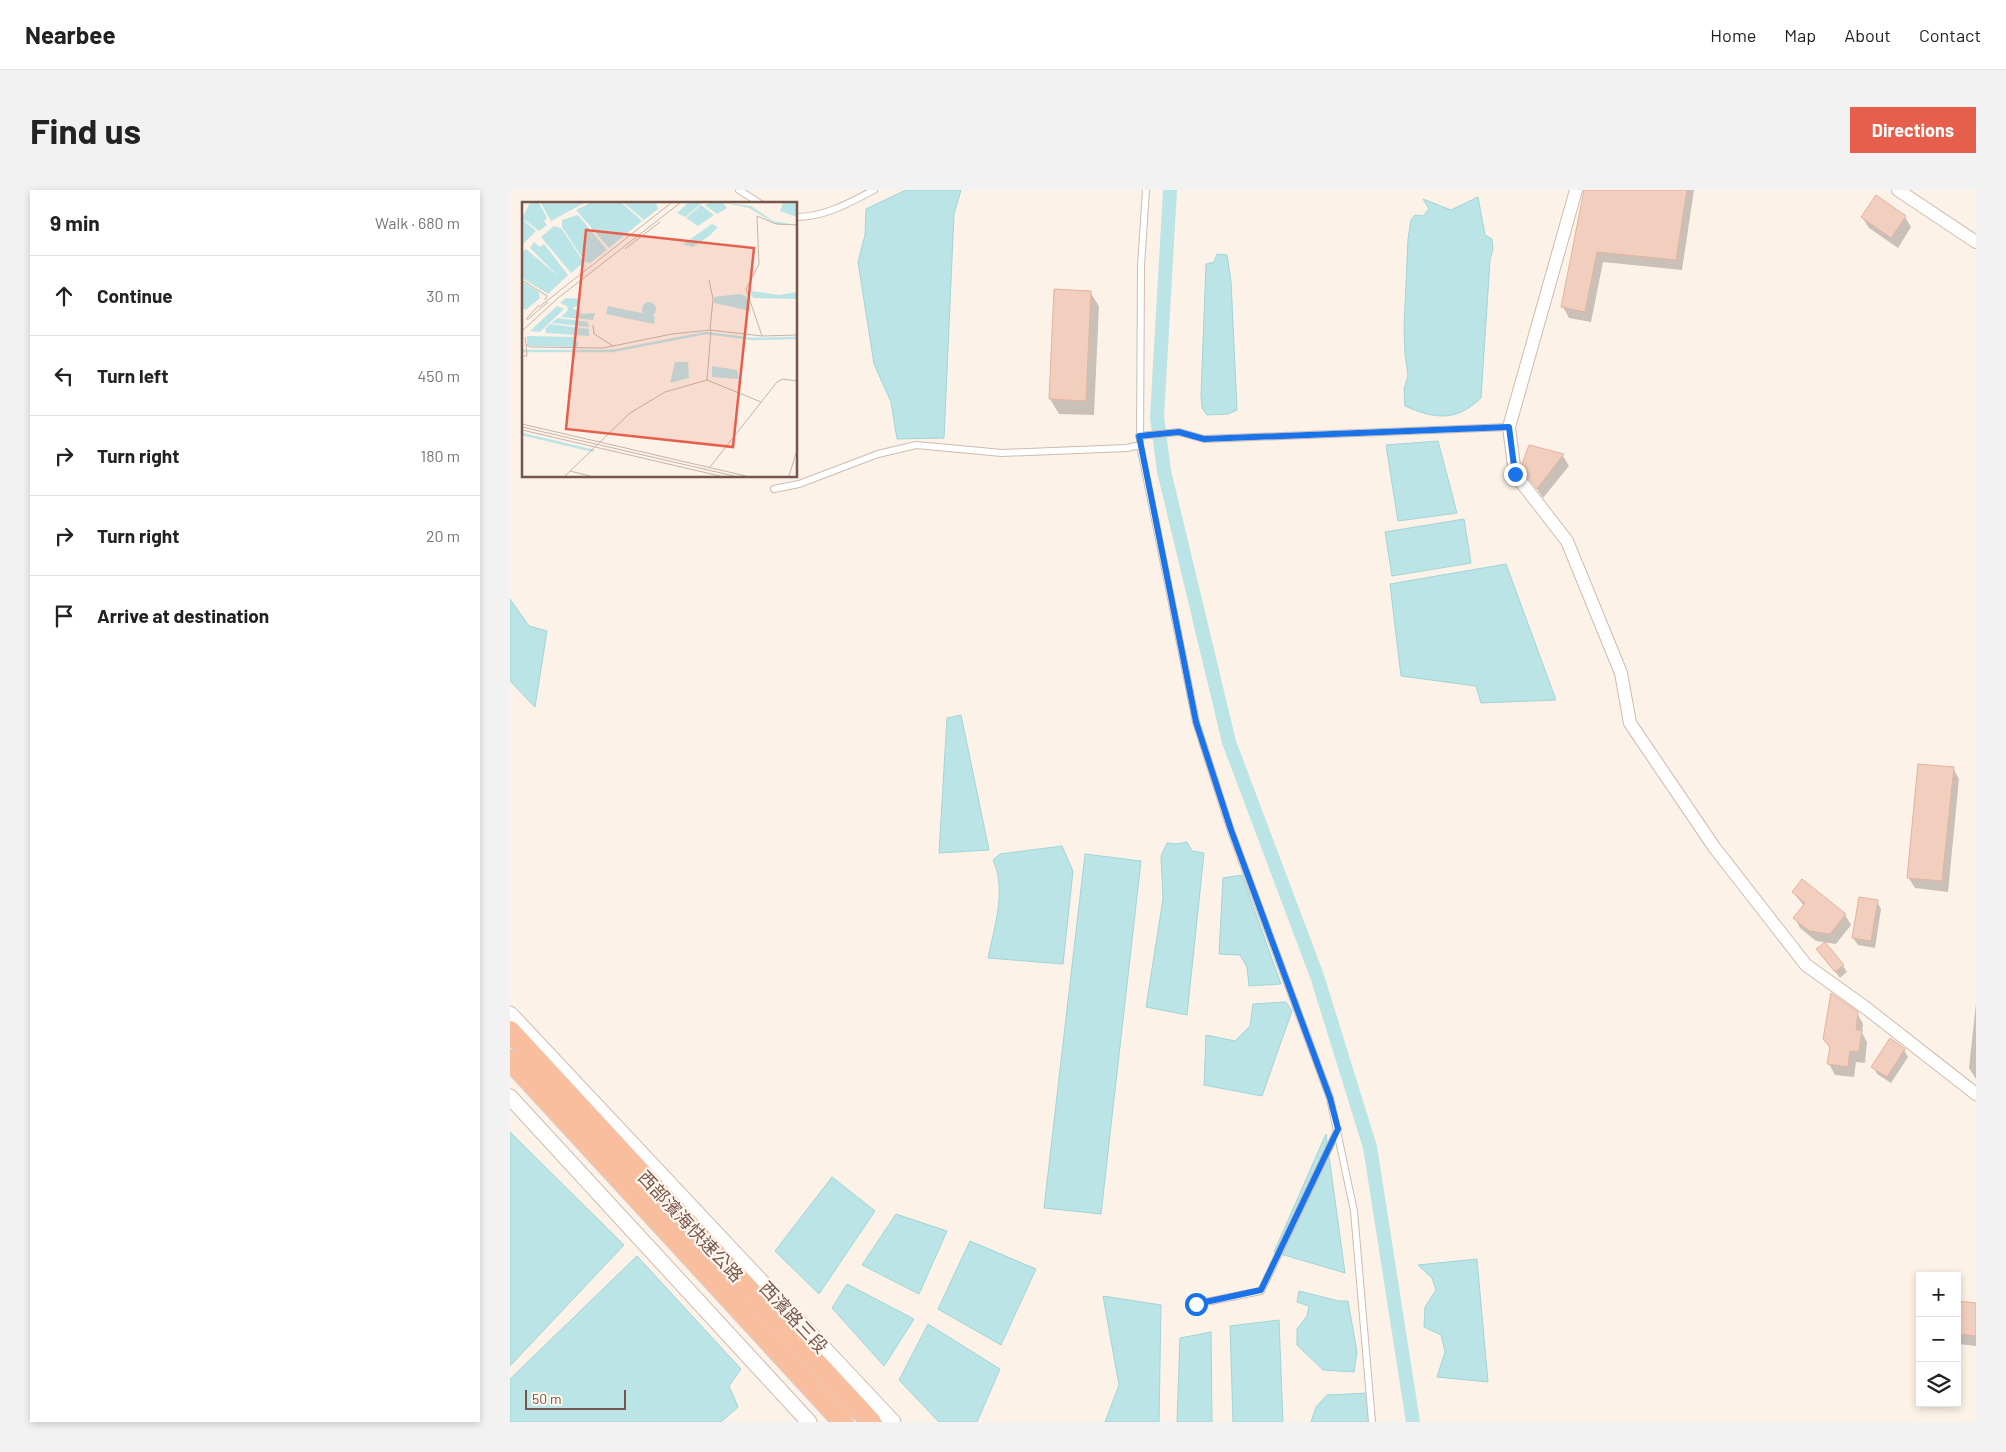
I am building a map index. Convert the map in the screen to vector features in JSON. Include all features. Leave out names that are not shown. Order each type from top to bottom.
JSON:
[{"type":"highway","name":"西部濱海快速公路","points":[[510,1031],[871,1422]]},
{"type":"highway","name":"西部濱海快速公路","points":[[510,1060],[843,1422]]},
{"type":"street","points":[[1576,190],[1509,427],[1515,474],[1567,541],[1621,673],[1630,723],[1714,847],[1806,965],[1866,1008],[1976,1094]]},
{"type":"street","points":[[1898,190],[1976,242]]},
{"type":"street","name":"西濱路三段","points":[[510,1014],[893,1422]]},
{"type":"street","points":[[510,1097],[810,1422]]},
{"type":"lane","points":[[739,190],[758,202]]},
{"type":"lane","points":[[798,217],[812,217],[847,204],[874,190]]},
{"type":"lane","points":[[1146,190],[1141,266],[1140,445],[1196,722],[1231,830],[1330,1098],[1338,1129],[1354,1211],[1372,1422]]},
{"type":"lane","points":[[1139,436],[1179,432],[1204,439],[1509,427]]},
{"type":"lane","points":[[774,490],[799,484],[878,454],[916,445],[1002,453],[1126,448],[1140,445]]},
{"type":"lane","points":[[1196,1304],[1261,1290],[1338,1129]]},
{"type":"water","points":[[906,190],[961,190],[954,214],[944,438],[897,439],[891,402],[874,364],[858,262],[865,235],[866,209]]},
{"type":"water","points":[[1478,197],[1485,235],[1492,239],[1493,249],[1490,260],[1481,398],[1472,406],[1454,415],[1436,416],[1426,414],[1405,406],[1404,389],[1408,376],[1404,328],[1408,239],[1411,220],[1415,215],[1423,216],[1429,209],[1423,199],[1451,210]]},
{"type":"water","points":[[1217,254],[1227,255],[1231,281],[1237,410],[1228,414],[1207,415],[1202,408],[1201,395],[1206,264],[1214,262]]},
{"type":"water","points":[[1438,441],[1457,513],[1398,521],[1386,445]]},
{"type":"water","points":[[1464,519],[1471,563],[1392,576],[1385,532]]},
{"type":"water","points":[[1506,564],[1556,700],[1481,703],[1476,686],[1401,676],[1390,584]]},
{"type":"water","points":[[510,599],[529,626],[547,631],[535,707],[510,681]]},
{"type":"water","points":[[961,715],[989,850],[939,853],[947,718]]},
{"type":"water","points":[[1187,842],[1192,851],[1204,853],[1187,1015],[1146,1007],[1163,899],[1161,856],[1167,843]]},
{"type":"water","points":[[1062,846],[1073,871],[1063,964],[988,958],[996,922],[999,896],[997,872],[993,860],[1000,854]]},
{"type":"water","points":[[1085,854],[1141,861],[1101,1214],[1044,1208]]},
{"type":"water","points":[[1242,875],[1281,984],[1249,986],[1247,967],[1240,955],[1219,954],[1223,878]]},
{"type":"water","points":[[1286,1002],[1292,1011],[1262,1096],[1204,1085],[1206,1035],[1235,1041],[1250,1026],[1253,1004]]},
{"type":"water","points":[[510,1132],[624,1245],[510,1366]]},
{"type":"water","points":[[1326,1134],[1345,1273],[1274,1252]]},
{"type":"water","points":[[832,1177],[875,1211],[819,1294],[775,1251]]},
{"type":"water","points":[[896,1214],[947,1231],[919,1294],[862,1265]]},
{"type":"water","points":[[970,1241],[1036,1269],[1001,1345],[938,1309]]},
{"type":"water","points":[[637,1256],[741,1369],[729,1386],[738,1407],[721,1422],[510,1422],[510,1379]]},
{"type":"water","points":[[1477,1259],[1488,1382],[1437,1377],[1445,1352],[1441,1335],[1424,1327],[1425,1307],[1436,1290],[1432,1278],[1418,1265]]},
{"type":"water","points":[[847,1284],[914,1319],[884,1366],[832,1308]]},
{"type":"water","points":[[1299,1291],[1339,1301],[1348,1301],[1357,1352],[1354,1372],[1323,1370],[1297,1345],[1297,1329],[1307,1316],[1309,1306],[1297,1302]]},
{"type":"water","points":[[1103,1296],[1161,1305],[1159,1422],[1105,1422],[1119,1385]]},
{"type":"water","points":[[1279,1320],[1283,1422],[1233,1422],[1230,1326]]},
{"type":"water","points":[[928,1324],[1000,1369],[977,1422],[939,1422],[899,1380]]},
{"type":"water","points":[[1211,1332],[1212,1422],[1177,1422],[1180,1338]]},
{"type":"water","points":[[1369,1393],[1372,1422],[1311,1422],[1316,1407],[1327,1395]]},
{"type":"building","points":[[1584,190],[1687,190],[1676,260],[1597,252],[1585,312],[1561,307]]},
{"type":"building","points":[[1876,195],[1906,216],[1891,238],[1861,217]]},
{"type":"building","points":[[1054,289],[1091,291],[1086,401],[1049,399]]},
{"type":"building","points":[[1529,445],[1564,454],[1537,489],[1523,471],[1522,464]]},
{"type":"building","points":[[1918,764],[1954,767],[1942,881],[1907,878]]},
{"type":"building","points":[[1802,879],[1846,914],[1830,934],[1809,931],[1793,918],[1805,903],[1792,892]]},
{"type":"building","points":[[1859,897],[1878,900],[1871,941],[1852,938]]},
{"type":"building","points":[[1825,942],[1844,965],[1835,972],[1816,949]]},
{"type":"building","points":[[1831,993],[1858,1012],[1856,1030],[1862,1030],[1859,1052],[1850,1051],[1848,1067],[1827,1064],[1830,1047],[1823,1039]]},
{"type":"building","points":[[1890,1038],[1905,1049],[1887,1077],[1871,1067]]},
{"type":"building","points":[[1961,1301],[1976,1303],[1976,1336],[1961,1334]]},
{"type":"waterway","points":[[1170,190],[1157,417],[1164,471],[1229,742],[1317,976],[1370,1147],[1413,1422]]},
{"type":"route","points":[[1196,1304],[1261,1290],[1338,1129],[1330,1098],[1231,830],[1196,722],[1139,436],[1179,432],[1204,439],[1509,427],[1515,474]]}]
